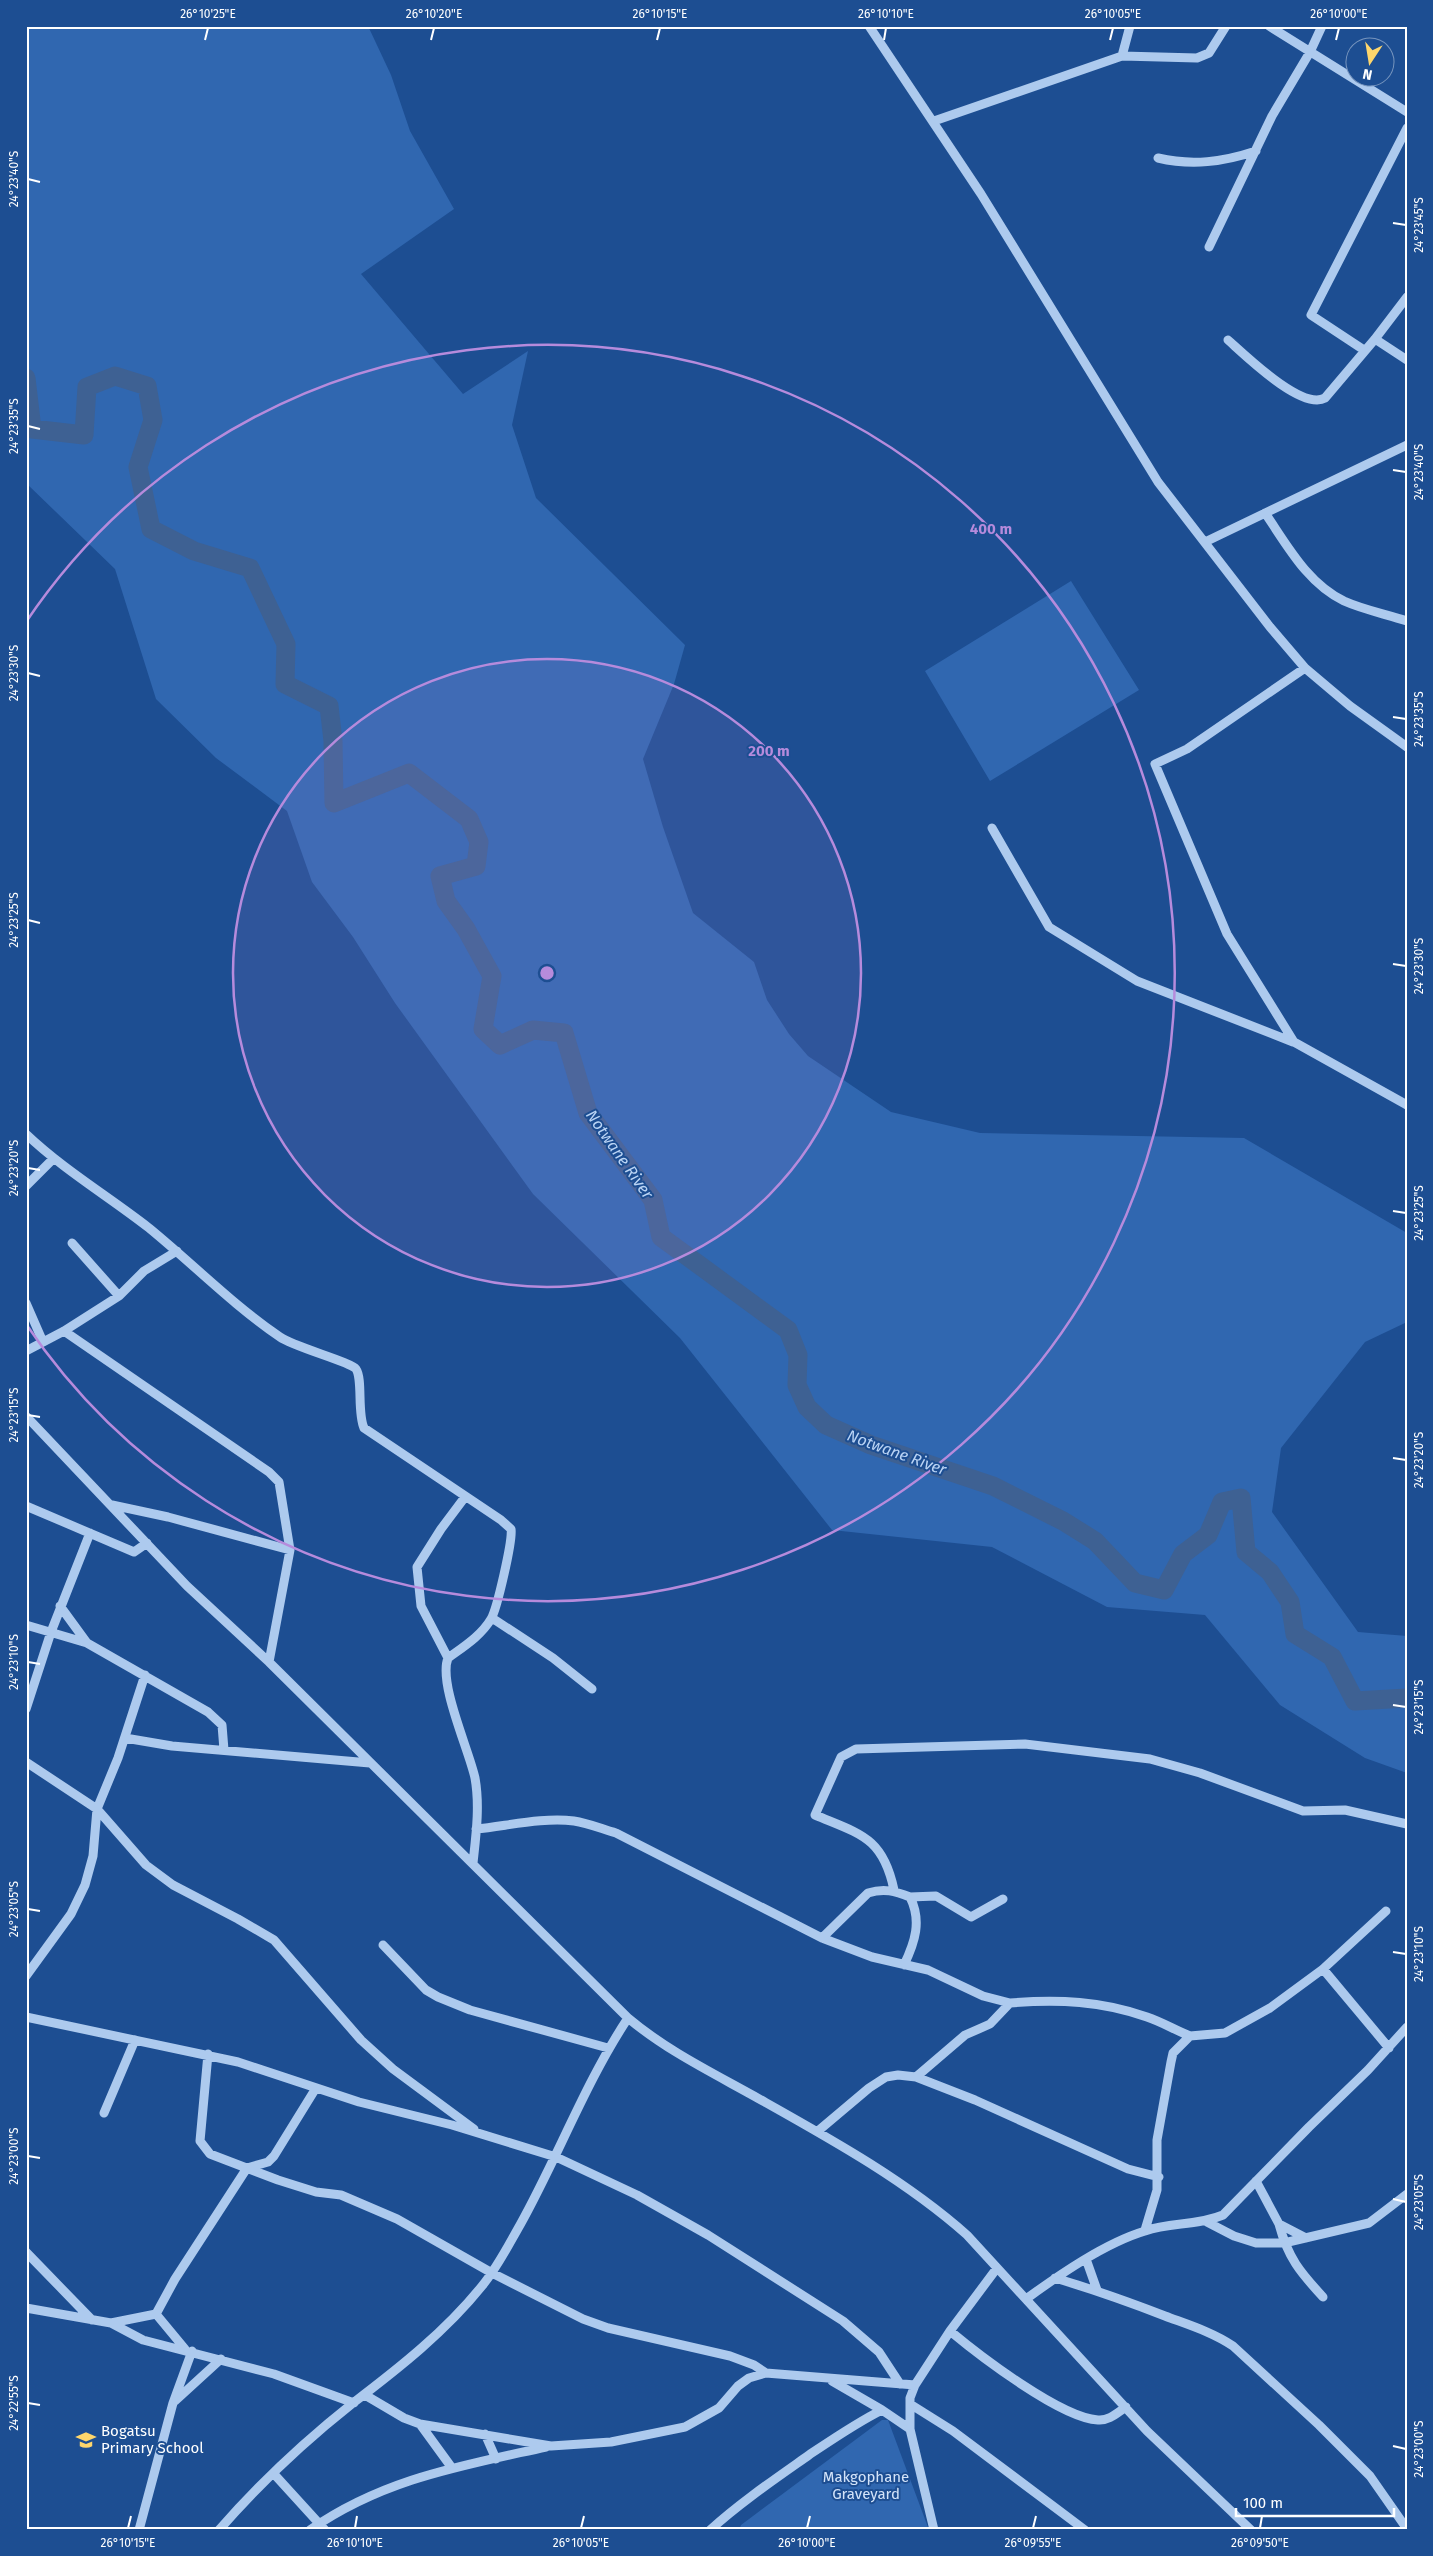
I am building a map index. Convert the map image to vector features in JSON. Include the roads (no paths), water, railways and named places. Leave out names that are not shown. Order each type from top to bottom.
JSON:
[{"type":"street","points":[[869,26],[934,121],[1153,474],[1270,627],[1305,668],[1350,706],[1407,747]]},
{"type":"street","points":[[1122,56],[1130,26]]},
{"type":"street","points":[[934,121],[1122,56],[1197,58],[1209,53],[1226,26]]},
{"type":"street","points":[[1269,26],[1407,112]]},
{"type":"street","points":[[1209,247],[1272,116],[1310,52],[1322,26]]},
{"type":"street","points":[[1364,350],[1311,315],[1407,128]]},
{"type":"street","points":[[1158,158],[1195,164],[1227,159],[1256,151]]},
{"type":"street","points":[[1228,340],[1270,377],[1311,401],[1325,398],[1375,339],[1407,296]]},
{"type":"street","points":[[1375,339],[1407,360]]},
{"type":"street","points":[[1205,542],[1407,444]]},
{"type":"street","points":[[1265,513],[1300,564],[1330,593],[1358,606],[1407,620]]},
{"type":"street","points":[[1294,1042],[1227,934],[1155,764],[1188,749],[1305,668]]},
{"type":"street","points":[[992,828],[1049,927],[1137,981],[1294,1042],[1407,1105]]},
{"type":"street","points":[[26,1134],[53,1159],[136,1218],[177,1251],[237,1306],[281,1338],[310,1352],[351,1365],[358,1374],[360,1420],[364,1428],[501,1520],[511,1529],[510,1548],[492,1618],[471,1641],[448,1658],[446,1664],[449,1691],[475,1777],[478,1804],[473,1863]]},
{"type":"street","points":[[26,1186],[53,1159]]},
{"type":"street","points":[[72,1243],[119,1296]]},
{"type":"street","points":[[26,1351],[119,1296],[144,1271],[177,1251]]},
{"type":"street","points":[[26,1303],[43,1342]]},
{"type":"street","points":[[64,1330],[274,1476],[282,1495],[290,1550],[287,1577],[269,1662]]},
{"type":"street","points":[[26,1416],[187,1586],[269,1662],[628,2018],[672,2050],[818,2132],[945,2216],[967,2235],[1147,2431],[1251,2530]]},
{"type":"street","points":[[448,1658],[421,1606],[417,1567],[441,1529],[465,1497]]},
{"type":"street","points":[[112,1505],[160,1515],[290,1550]]},
{"type":"street","points":[[26,1506],[134,1552],[147,1544]]},
{"type":"street","points":[[26,1709],[50,1632],[90,1533]]},
{"type":"street","points":[[60,1606],[87,1643]]},
{"type":"street","points":[[492,1618],[553,1658],[592,1689]]},
{"type":"street","points":[[26,1625],[87,1643],[208,1712],[222,1725],[224,1750]]},
{"type":"street","points":[[26,1976],[71,1914],[85,1885],[93,1856],[97,1809],[125,1738],[145,1675]]},
{"type":"street","points":[[125,1738],[172,1746],[370,1763]]},
{"type":"street","points":[[894,1890],[887,1864],[873,1844],[858,1833],[814,1815],[841,1757],[856,1749],[1025,1744],[1150,1759],[1200,1774],[1303,1811],[1345,1810],[1407,1824]]},
{"type":"street","points":[[26,1762],[97,1809],[146,1865],[173,1885],[274,1940],[368,2046],[428,2096],[481,2134]]},
{"type":"street","points":[[476,1830],[552,1820],[574,1821],[593,1825],[616,1833],[822,1938],[872,1957],[928,1970],[976,1994],[1010,2003],[1048,2000],[1104,2005],[1146,2016],[1190,2036],[1225,2033],[1270,2008],[1323,1968],[1386,1911]]},
{"type":"street","points":[[822,1938],[868,1893],[878,1890],[894,1890],[910,1897],[936,1896],[971,1918],[1003,1899]]},
{"type":"street","points":[[904,1965],[916,1933],[917,1916],[910,1897]]},
{"type":"street","points":[[383,1945],[426,1990],[438,1997],[470,2010],[608,2048]]},
{"type":"street","points":[[1323,1968],[1389,2048]]},
{"type":"street","points":[[916,2077],[965,2035],[990,2024],[1010,2003]]},
{"type":"street","points":[[26,2017],[208,2054],[280,2074],[359,2102],[481,2134],[556,2157],[637,2195],[700,2231],[843,2320],[879,2352],[900,2384]]},
{"type":"street","points":[[219,2530],[274,2474],[455,2317],[492,2273],[556,2157],[588,2086],[608,2048],[628,2018]]},
{"type":"street","points":[[1026,2299],[1086,2259],[1145,2230],[1207,2222],[1231,2209],[1256,2181],[1389,2048],[1407,2027]]},
{"type":"street","points":[[1145,2230],[1155,2203],[1159,2177],[1157,2140],[1173,2053],[1190,2036]]},
{"type":"street","points":[[104,2113],[135,2040]]},
{"type":"street","points":[[208,2054],[200,2142],[210,2154],[316,2192],[341,2195],[398,2219],[492,2273],[583,2319],[608,2328],[730,2356],[754,2365],[766,2373]]},
{"type":"street","points":[[818,2132],[869,2088],[886,2077],[898,2075],[916,2077],[975,2100],[1128,2169],[1159,2177]]},
{"type":"street","points":[[156,2314],[175,2279],[247,2168],[268,2162],[274,2156],[316,2088]]},
{"type":"street","points":[[1256,2181],[1279,2224],[1284,2243],[1299,2271],[1323,2297]]},
{"type":"street","points":[[1207,2222],[1234,2236],[1256,2243],[1284,2243],[1369,2223],[1407,2194]]},
{"type":"street","points":[[1279,2224],[1306,2238]]},
{"type":"street","points":[[26,2252],[92,2320]]},
{"type":"street","points":[[1086,2259],[1097,2290]]},
{"type":"street","points":[[934,2530],[910,2429],[910,2404],[915,2386],[950,2331],[997,2268]]},
{"type":"street","points":[[1055,2278],[1097,2290],[1217,2336],[1233,2346],[1358,2463],[1370,2476],[1407,2529]]},
{"type":"street","points":[[26,2308],[111,2323],[143,2340],[189,2350],[274,2374],[354,2403]]},
{"type":"street","points":[[111,2323],[156,2314]]},
{"type":"street","points":[[156,2314],[189,2350]]},
{"type":"street","points":[[950,2331],[1018,2383],[1074,2413],[1100,2420],[1109,2418],[1126,2408]]},
{"type":"street","points":[[139,2530],[189,2350]]},
{"type":"street","points":[[173,2403],[221,2359]]},
{"type":"street","points":[[310,2530],[323,2526],[362,2499],[403,2481],[551,2446],[611,2442],[685,2427],[718,2408],[738,2386],[749,2378],[766,2373],[915,2386]]},
{"type":"street","points":[[830,2379],[910,2429]]},
{"type":"street","points":[[365,2395],[404,2418],[420,2424],[551,2446]]},
{"type":"street","points":[[910,2404],[953,2431],[1086,2530]]},
{"type":"street","points":[[710,2530],[742,2501],[846,2431],[882,2410]]},
{"type":"street","points":[[420,2424],[452,2468]]},
{"type":"street","points":[[485,2434],[496,2459]]},
{"type":"street","points":[[274,2474],[323,2526]]},
{"type":"waterway","name":"Notwane River","points":[[26,378],[32,429],[84,435],[87,387],[115,376],[147,386],[153,420],[138,467],[151,529],[194,551],[250,568],[286,644],[285,684],[329,706],[333,741],[334,803],[409,773],[469,819],[479,842],[476,866],[440,876],[446,901],[466,929],[492,976],[483,1029],[500,1045],[533,1030],[564,1033],[588,1113],[653,1200],[661,1237],[788,1330],[798,1355],[797,1385],[807,1407],[826,1425],[871,1445],[993,1486],[1063,1521],[1095,1541],[1135,1583],[1164,1590],[1183,1554],[1208,1535],[1222,1502],[1241,1498],[1246,1552],[1270,1572],[1290,1602],[1295,1634],[1332,1657],[1355,1701],[1407,1698]]},
{"type":"place","name":"Bogatsu Primary School","points":[[86,2440]]},
{"type":"park label","name":"Makgophane Graveyard","points":[[866,2486]]}]
